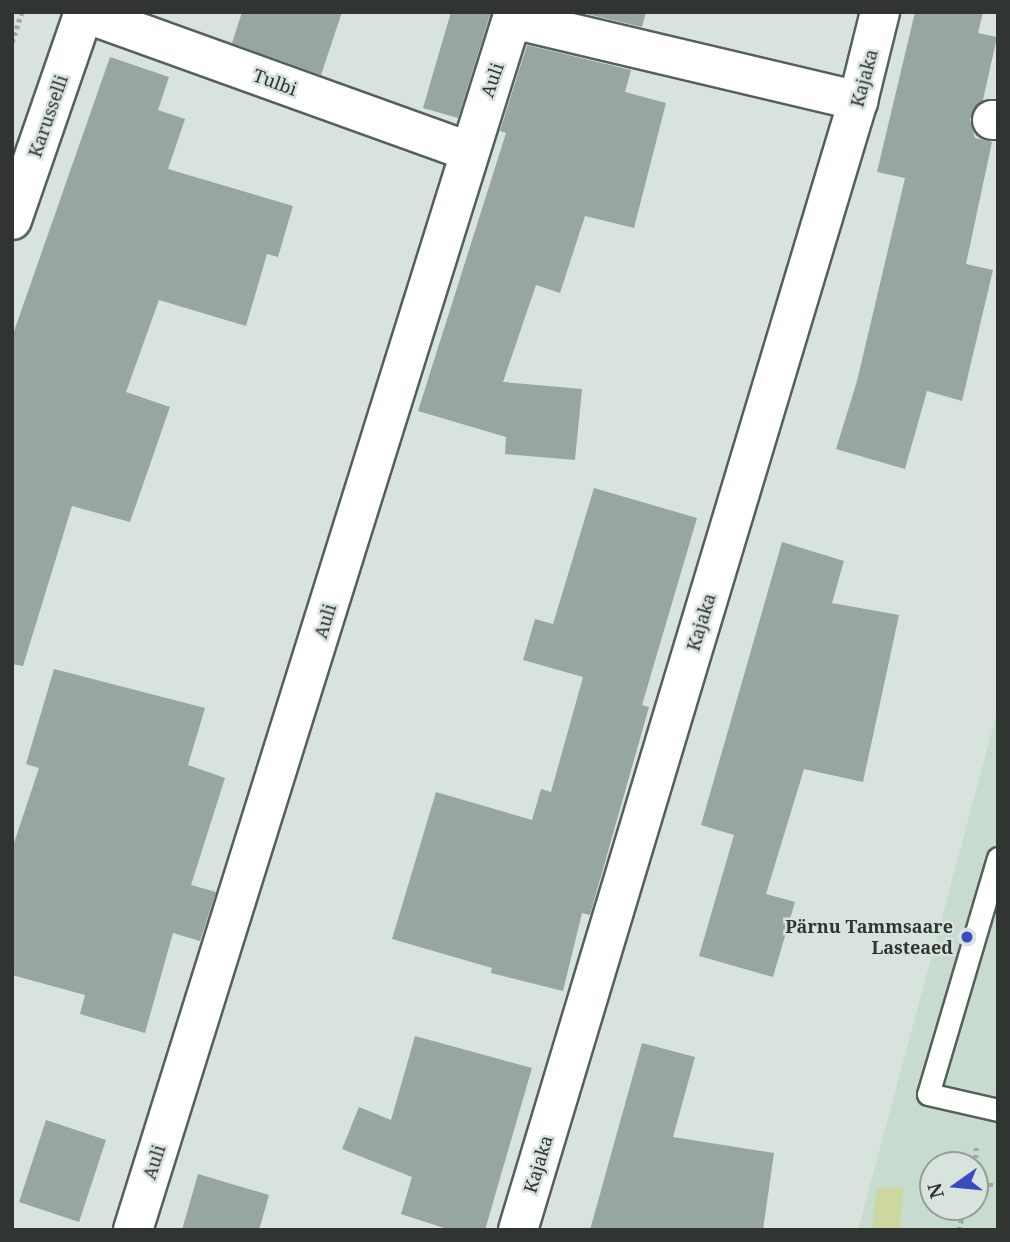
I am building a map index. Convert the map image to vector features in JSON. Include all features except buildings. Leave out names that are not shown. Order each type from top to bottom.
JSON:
[{"type":"street","name":"Tulbi","points":[[83,12],[468,152]]},
{"type":"street","name":"Karusselli","points":[[12,220],[83,12]]},
{"type":"street","name":"Kajaka","points":[[518,1230],[858,101],[880,12]]},
{"type":"street","points":[[513,16],[858,101]]},
{"type":"street","name":"Auli","points":[[133,1230],[468,152],[513,16]]},
{"type":"lane","points":[[998,858],[928,1094],[998,1110]]},
{"type":"path","points":[[12,42],[22,12]]},
{"type":"shaded area","name":"Pärnu Tammsaare Lasteaed","points":[[998,709],[998,1230],[858,1230]]},
{"type":"green space","points":[[903,1187],[900,1230],[872,1230],[877,1188]]},
{"type":"place","name":"Pärnu Tammsaare Lasteaed","points":[[967,937]]}]
